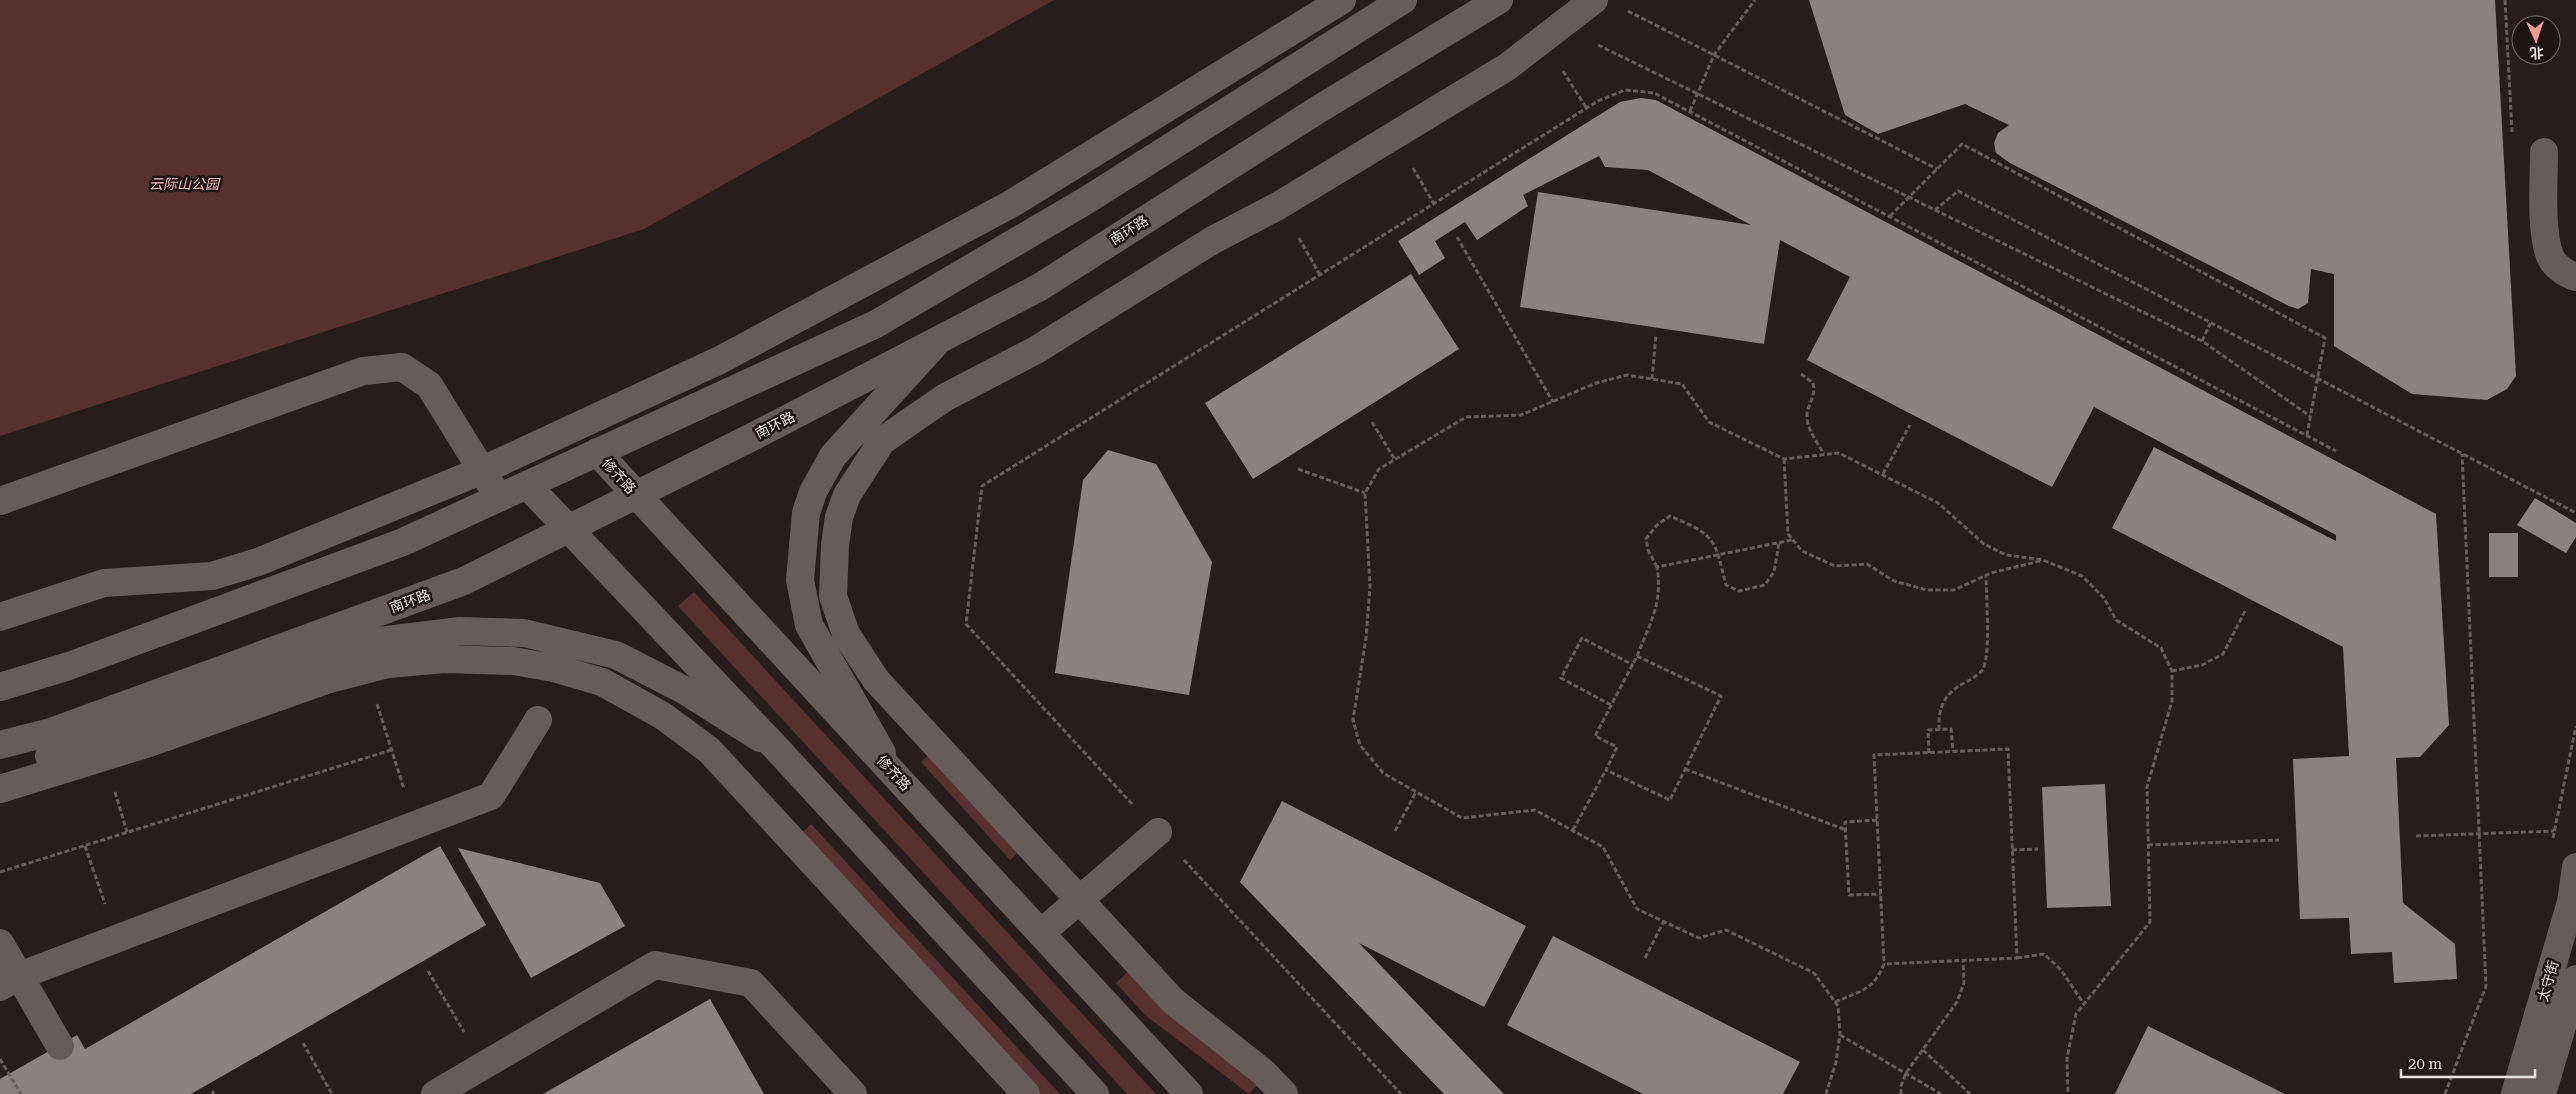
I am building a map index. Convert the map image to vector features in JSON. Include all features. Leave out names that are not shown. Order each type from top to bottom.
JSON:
[{"type":"street","points":[[0,617],[104,583],[212,576],[258,562],[483,470],[720,360],[1011,204],[1342,0]]},
{"type":"street","points":[[0,687],[69,666],[394,546],[876,324],[1087,200],[1403,0]]},
{"type":"street","name":"南环路","points":[[0,745],[51,732],[464,581],[1040,287],[1319,109],[1499,0]]},
{"type":"street","points":[[1284,1094],[1263,1072],[1173,1001],[876,680],[846,634],[833,596],[835,545],[839,517],[847,495],[882,441],[944,398],[1036,350],[1214,240],[1278,206],[1490,77],[1594,0]]},
{"type":"street","points":[[2544,152],[2545,238],[2550,258],[2566,274],[2576,277]]},
{"type":"street","points":[[894,774],[809,625],[800,580],[806,513],[813,492],[833,456],[940,339]]},
{"type":"street","points":[[0,501],[363,371],[402,367],[430,384],[499,498]]},
{"type":"street","name":"修齐路","points":[[597,452],[1190,1094]]},
{"type":"street","points":[[527,485],[777,749],[1095,1094]]},
{"type":"street","points":[[0,771],[379,641],[460,631],[524,633],[616,655],[682,689],[777,749]]},
{"type":"street","points":[[0,790],[149,743],[326,680],[388,664],[444,659],[513,661],[554,668],[602,682],[663,716],[709,750],[1026,1094]]},
{"type":"street","points":[[10,981],[491,796],[538,720]]},
{"type":"street","points":[[1041,933],[1158,832]]},
{"type":"street","name":"太守街","points":[[2515,1094],[2575,881]]},
{"type":"street","points":[[0,943],[10,981],[60,1046]]},
{"type":"street","points":[[435,1094],[655,965],[751,984],[853,1094]]},
{"type":"street","name":"太守街","points":[[2542,1094],[2576,979]]},
{"type":"path","points":[[1690,112],[1714,55],[1755,0]]},
{"type":"path","points":[[1627,10],[1937,169]]},
{"type":"path","points":[[1594,44],[1848,166],[2202,342],[2310,416]]},
{"type":"path","points":[[1562,70],[1587,109]]},
{"type":"path","points":[[1401,1094],[966,624],[982,486],[1587,109],[1625,90],[1654,93],[2336,451]]},
{"type":"path","points":[[1890,216],[1962,144],[2325,338],[2307,435]]},
{"type":"path","points":[[1409,161],[1434,204]]},
{"type":"path","points":[[1936,210],[1958,190],[2576,513]]},
{"type":"path","points":[[1297,234],[1320,274]]},
{"type":"path","points":[[1457,237],[1553,402]]},
{"type":"path","points":[[2202,342],[2211,322]]},
{"type":"path","points":[[1652,379],[1656,334]]},
{"type":"path","points":[[1801,374],[1813,383],[1815,393],[1807,413],[1809,425],[1824,454]]},
{"type":"path","points":[[1826,1094],[1836,1062],[1840,1034],[1838,1006],[1814,973],[1726,930],[1699,938],[1637,909],[1603,847],[1535,810],[1462,818],[1384,773],[1360,745],[1353,720],[1366,638],[1370,587],[1366,493],[1379,469],[1466,417],[1521,415],[1596,383],[1627,375],[1682,384],[1709,422],[1784,459],[1840,453],[1938,503],[1984,544],[2006,555],[2043,560],[2082,576],[2104,598],[2116,620],[2160,648],[2172,672],[2172,701],[2147,787],[2150,922],[2076,1014],[2067,1058],[2068,1094]]},
{"type":"path","points":[[1372,422],[1395,460]]},
{"type":"path","points":[[1883,474],[1910,425]]},
{"type":"path","points":[[2445,1094],[2486,986],[2462,453]]},
{"type":"path","points":[[1784,459],[1788,534],[1802,551],[1835,566],[1867,564],[1894,581],[1927,590],[1954,590],[1986,576],[2043,560]]},
{"type":"path","points":[[1298,469],[1366,493]]},
{"type":"path","points":[[1572,830],[1617,747],[1595,736],[1637,656],[1656,608],[1660,587],[1657,567],[1648,550],[1646,539],[1657,525],[1670,516],[1711,537],[1719,554],[1726,585],[1739,591],[1765,585],[1774,572],[1779,543]]},
{"type":"path","points":[[1657,567],[1793,540]]},
{"type":"path","points":[[1939,730],[1938,712],[1946,696],[1958,686],[1975,677],[1983,669],[1987,651],[1986,576]]},
{"type":"path","points":[[2172,672],[2202,665],[2224,654],[2245,611]]},
{"type":"path","points":[[1611,705],[1561,678],[1582,638],[1632,665]]},
{"type":"path","points":[[1606,770],[1670,800],[1721,696],[1637,656]]},
{"type":"path","points":[[375,696],[415,825]]},
{"type":"path","points":[[1929,753],[1928,730],[1951,729],[1952,752]]},
{"type":"path","points":[[1835,1002],[1866,989],[1877,980],[1884,964],[1874,755],[2008,749],[2017,958]]},
{"type":"path","points":[[0,872],[391,750]]},
{"type":"path","points":[[1685,769],[1846,830]]},
{"type":"path","points":[[114,790],[128,832]]},
{"type":"path","points":[[1394,831],[1416,792]]},
{"type":"path","points":[[1877,820],[1846,822],[1849,895],[1881,894]]},
{"type":"path","points":[[2416,836],[2554,831]]},
{"type":"path","points":[[2148,845],[2279,840]]},
{"type":"path","points":[[86,846],[116,939]]},
{"type":"path","points":[[2012,850],[2038,849]]},
{"type":"path","points":[[1645,958],[1664,922]]},
{"type":"path","points":[[1884,964],[2017,958],[2044,954],[2061,970],[2084,1004]]},
{"type":"path","points":[[1901,1094],[1901,1086],[1906,1073],[1957,1002],[1964,983],[1963,961]]},
{"type":"path","points":[[428,971],[484,1065]]},
{"type":"path","points":[[1840,1034],[1941,1094]]},
{"type":"path","points":[[303,1044],[332,1094]]},
{"type":"path","points":[[1924,1050],[1970,1094]]},
{"type":"path","points":[[0,1058],[21,1094]]},
{"type":"green space","name":"云际山公园","points":[[0,0],[1054,0],[644,229],[0,436]]},
{"type":"green space","points":[[694,592],[1156,1094],[1127,1094],[678,606]]},
{"type":"green space","points":[[932,752],[1021,849],[1010,860],[921,762]]},
{"type":"green space","points":[[811,824],[1060,1094],[1038,1094],[800,835]]},
{"type":"green space","points":[[1130,970],[1260,1082],[1249,1094],[1145,1015],[1116,983]]},
{"type":"building","points":[[1809,0],[2495,0],[2516,376],[2507,389],[2487,400],[2412,394],[2334,346],[2334,274],[2311,269],[2308,303],[2298,309],[2289,306],[2010,163],[1996,153],[1994,143],[1998,133],[2009,125],[1965,104],[1878,134],[1845,115]]},
{"type":"building","points":[[1641,98],[1656,100],[2436,514],[2449,725],[2420,757],[2396,758],[2403,903],[2455,944],[2457,979],[2394,983],[2392,952],[2351,954],[2349,918],[2300,919],[2293,759],[2349,756],[2343,647],[2112,528],[2154,447],[2336,541],[2336,535],[2094,407],[2052,487],[1807,360],[1850,277],[1780,240],[1764,344],[1520,307],[1538,192],[1751,225],[1648,170],[1605,167],[1599,156],[1523,195],[1528,206],[1477,240],[1465,222],[1435,241],[1445,258],[1419,275],[1398,241],[1620,102]]},
{"type":"building","points":[[1411,274],[1459,349],[1253,479],[1205,403]]},
{"type":"building","points":[[1108,450],[1156,464],[1212,562],[1189,695],[1055,673],[1083,480]]},
{"type":"building","points":[[2535,498],[2576,523],[2576,537],[2566,553],[2517,525]]},
{"type":"building","points":[[2489,533],[2518,533],[2518,577],[2489,577]]},
{"type":"building","points":[[2105,784],[2111,906],[2047,908],[2042,787]]},
{"type":"building","points":[[1282,801],[1526,926],[1484,1007],[1359,943],[1504,1094],[1444,1094],[1240,882]]},
{"type":"building","points":[[440,846],[486,925],[191,1094],[0,1094],[0,1079],[77,1035],[85,1049]]},
{"type":"building","points":[[458,848],[600,883],[625,926],[531,978]]},
{"type":"building","points":[[1553,936],[1800,1062],[1783,1094],[1643,1094],[1507,1025]]},
{"type":"building","points":[[710,999],[764,1094],[543,1094]]},
{"type":"building","points":[[2148,1026],[2285,1094],[2115,1094]]}]
